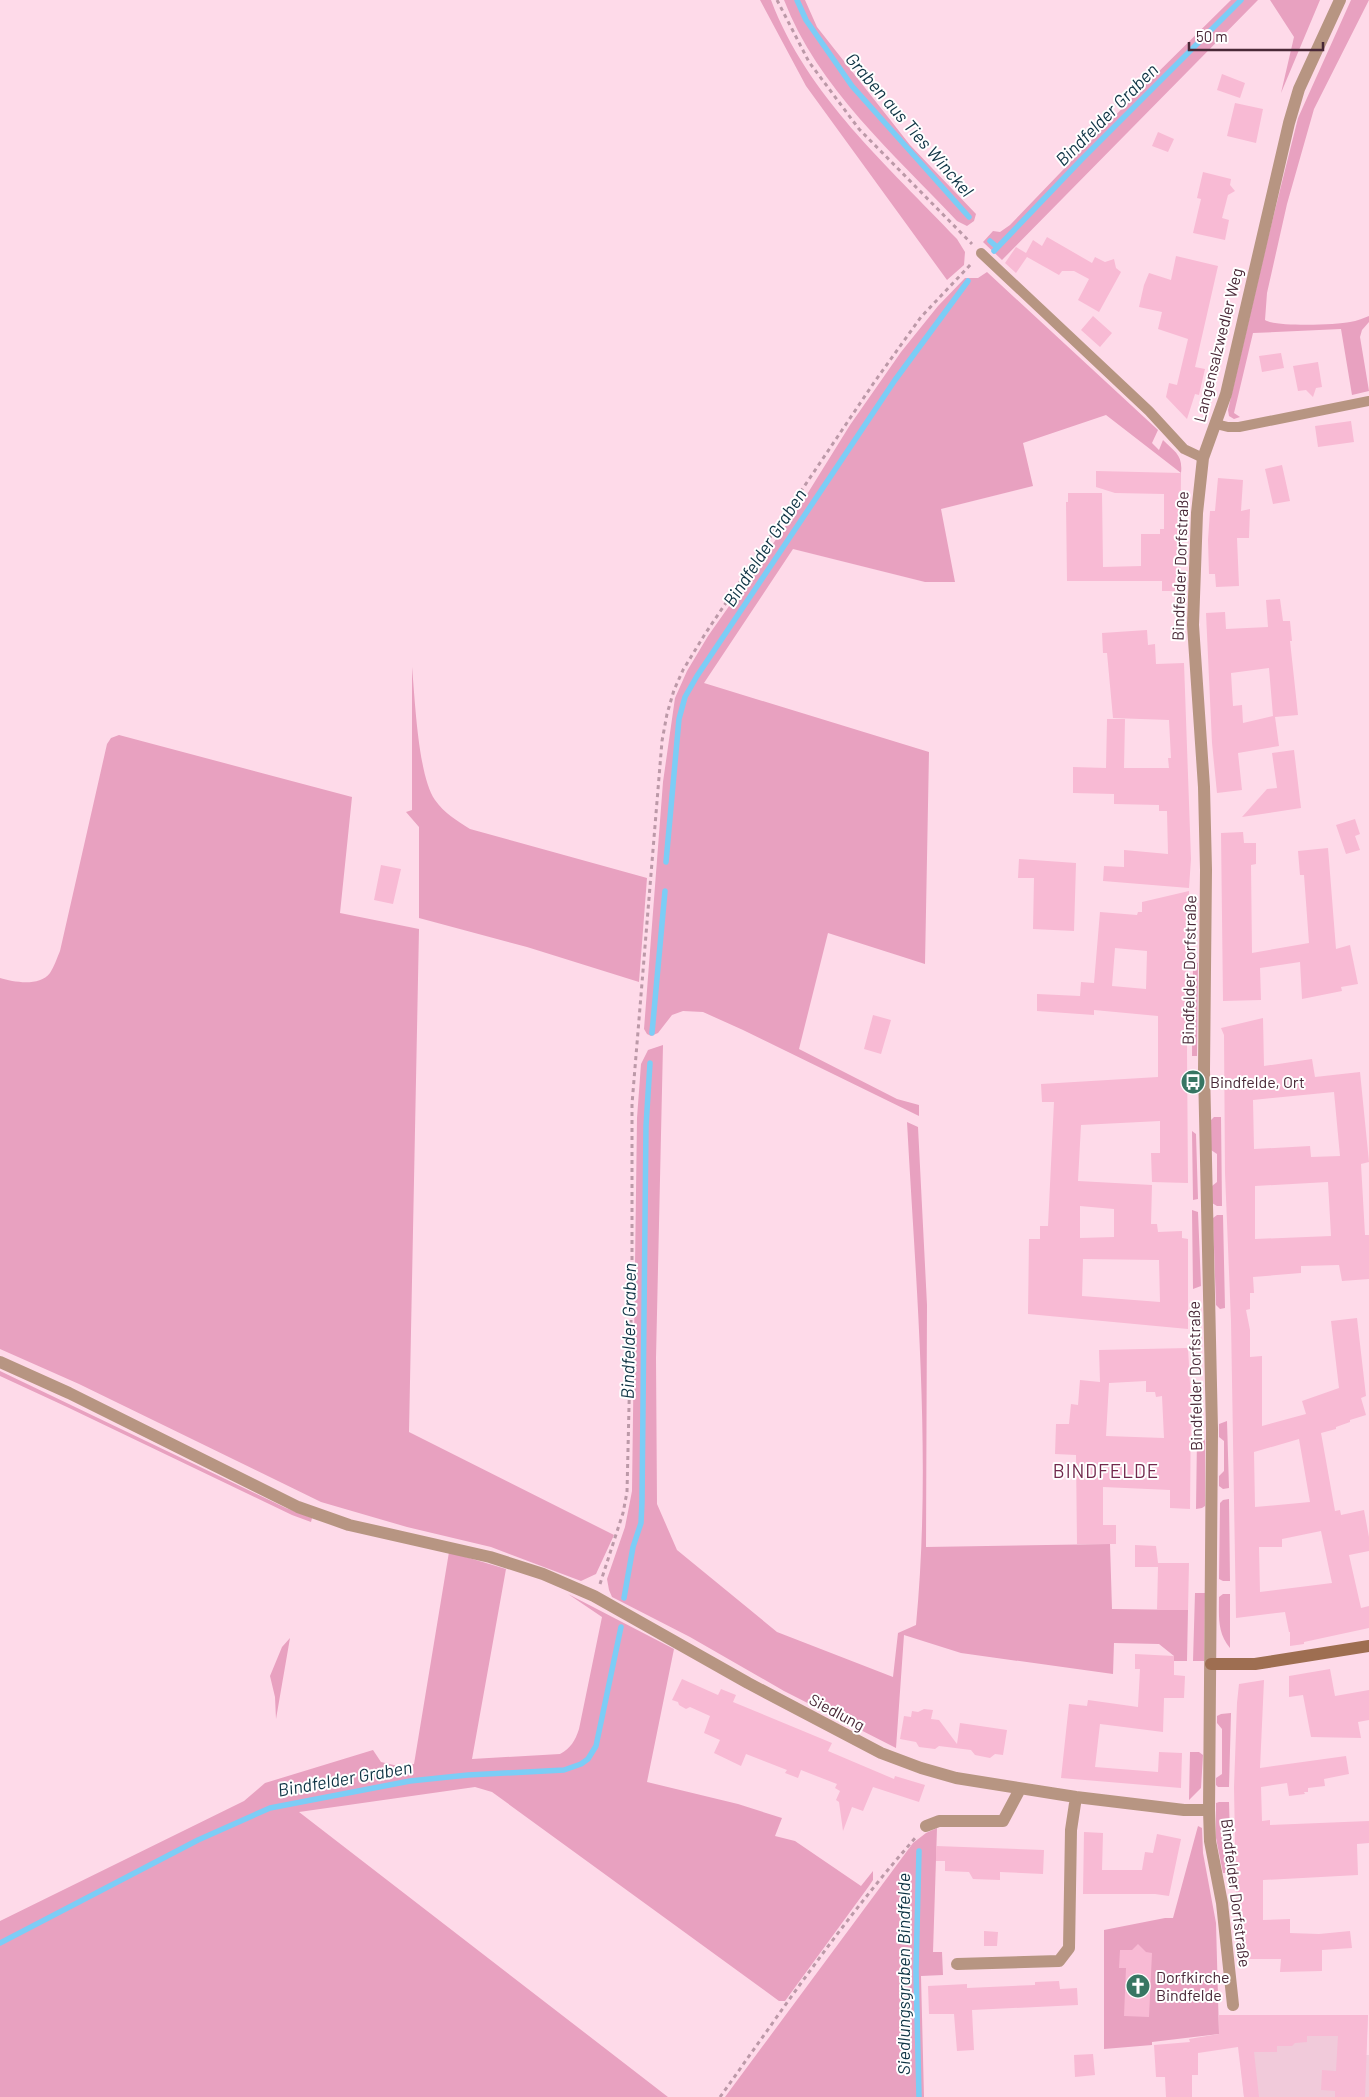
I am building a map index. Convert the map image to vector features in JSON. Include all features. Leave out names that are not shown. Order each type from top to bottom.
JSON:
[{"type":"street","name":"Langensalzwedler Weg","points":[[1204,458],[1226,394],[1274,180],[1299,89],[1340,0]]},
{"type":"street","name":"Bindfelder Dorfstraße","points":[[1204,458],[1197,513],[1193,624],[1204,786],[1206,870],[1204,1070],[1212,1430],[1209,1810],[1210,1841],[1222,1903],[1233,2005]]},
{"type":"street","name":"Siedlung","points":[[0,1362],[69,1393],[298,1507],[349,1525],[490,1557],[543,1574],[599,1598],[748,1683],[881,1753],[921,1768],[956,1778],[1020,1789],[1184,1810],[1209,1810]]},
{"type":"street","points":[[1211,1664],[1255,1664],[1369,1646]]},
{"type":"street","points":[[926,1826],[939,1820],[1003,1820],[1020,1789]]},
{"type":"street","points":[[957,1964],[1059,1961],[1069,1948],[1071,1830],[1076,1797]]},
{"type":"lane","name":"Langensalzwedler Weg","points":[[981,253],[1149,411],[1184,449],[1204,458]]},
{"type":"lane","points":[[1216,424],[1239,427],[1369,401]]},
{"type":"path","points":[[599,1598],[603,1576],[623,1513],[627,1492],[632,1318],[632,1104],[662,741],[667,714],[674,690],[683,670],[833,440],[921,317],[981,253],[858,129],[809,62],[777,0]]},
{"type":"path","points":[[720,2097],[824,1952],[896,1860],[926,1826]]},
{"type":"shaded area","points":[[760,0],[771,0],[786,35],[827,99],[877,157],[957,239],[965,252],[964,265],[947,280],[806,86]]},
{"type":"shaded area","points":[[784,0],[805,0],[817,27],[910,145],[976,214],[974,221],[967,226],[957,221],[860,118],[816,62],[798,32]]},
{"type":"shaded area","points":[[1231,0],[1258,0],[1002,260],[983,242],[993,231],[1000,232],[1010,225],[1136,94]]},
{"type":"shaded area","points":[[1270,0],[1320,0],[1281,93],[1294,37]]},
{"type":"shaded area","points":[[1351,0],[1369,0],[1314,109],[1287,204],[1267,293],[1265,320],[1281,324],[1320,325],[1350,322],[1369,316],[1369,322],[1362,330],[1360,337],[1369,391],[1352,395],[1341,329],[1253,333],[1234,413],[1240,417],[1234,419],[1229,416],[1228,410],[1298,118]]},
{"type":"shaded area","points":[[987,272],[1158,430],[1152,443],[1159,450],[1163,440],[1174,451],[1181,462],[1181,473],[1106,415],[1023,443],[1033,486],[941,509],[955,582],[925,582],[793,549],[704,683],[929,752],[925,964],[828,933],[799,1049],[897,1099],[919,1105],[919,1116],[703,1012],[683,1011],[672,1015],[658,1033],[651,1036],[647,1034],[644,1029],[663,782],[675,698],[687,671],[708,636],[801,504],[850,425],[901,352],[938,306],[965,278],[978,278]]},
{"type":"shaded area","points":[[412,667],[421,756],[429,789],[446,813],[470,829],[647,878],[639,982],[527,947],[419,918],[419,827],[406,812],[412,810]]},
{"type":"shaded area","points":[[119,735],[352,797],[340,913],[419,929],[409,1432],[614,1535],[596,1574],[581,1581],[491,1547],[407,1527],[321,1502],[79,1384],[0,1349],[0,978],[19,982],[33,982],[45,977],[53,968],[60,951],[107,744],[111,738]]},
{"type":"shaded area","points":[[1193,961],[1198,963],[1197,1056],[1192,1056]]},
{"type":"shaded area","points":[[663,1045],[656,1358],[657,1504],[677,1550],[777,1632],[893,1677],[898,1633],[916,1625],[923,1499],[921,1374],[907,1122],[918,1127],[927,1305],[926,1547],[1110,1544],[1112,1609],[1188,1610],[1187,1661],[1174,1661],[1174,1656],[1159,1644],[1114,1643],[1113,1674],[961,1653],[904,1635],[896,1748],[784,1691],[690,1637],[612,1597],[607,1579],[625,1527],[632,1491],[637,1118],[641,1064],[648,1050]]},
{"type":"shaded area","points":[[1214,1117],[1221,1117],[1222,1206],[1212,1203],[1212,1186],[1217,1182],[1217,1154],[1211,1150],[1211,1120]]},
{"type":"shaded area","points":[[1192,1131],[1196,1134],[1198,1199],[1193,1200]]},
{"type":"shaded area","points":[[1192,1210],[1198,1212],[1201,1286],[1193,1289]]},
{"type":"shaded area","points":[[1217,1215],[1223,1215],[1225,1308],[1220,1309],[1216,1305],[1213,1218]]},
{"type":"shaded area","points":[[0,1371],[286,1508],[312,1518],[311,1522],[292,1515],[0,1376]]},
{"type":"shaded area","points":[[1227,1421],[1229,1488],[1223,1489],[1219,1486],[1219,1476],[1224,1471],[1224,1441],[1219,1437],[1219,1424]]},
{"type":"shaded area","points":[[1197,1437],[1203,1437],[1205,1441],[1205,1506],[1196,1509]]},
{"type":"shaded area","points":[[1229,1499],[1230,1581],[1223,1581],[1219,1579],[1220,1503],[1223,1500]]},
{"type":"shaded area","points":[[449,1552],[506,1569],[472,1759],[560,1754],[570,1747],[574,1741],[579,1729],[602,1617],[568,1594],[674,1649],[647,1782],[738,1804],[782,1818],[775,1836],[795,1841],[861,1886],[873,1871],[873,1880],[869,1886],[785,2001],[779,2001],[492,1792],[475,1787],[299,1812],[668,2097],[0,2097],[0,1921],[244,1801],[265,1783],[373,1750],[381,1762],[398,1766],[414,1764]]},
{"type":"shaded area","points":[[1195,1593],[1205,1593],[1204,1661],[1193,1661]]},
{"type":"shaded area","points":[[1223,1594],[1230,1594],[1230,1648],[1223,1636],[1220,1624],[1219,1597]]},
{"type":"shaded area","points":[[290,1638],[276,1719],[275,1697],[270,1676],[282,1647]]},
{"type":"shaded area","points":[[1231,1713],[1229,1787],[1218,1787],[1216,1785],[1216,1778],[1222,1774],[1222,1729],[1217,1723],[1217,1716]]},
{"type":"shaded area","points":[[1190,1752],[1199,1752],[1203,1755],[1201,1788],[1189,1800]]},
{"type":"shaded area","points":[[1229,1802],[1231,1873],[1223,1873],[1216,1838],[1216,1803]]},
{"type":"shaded area","points":[[1198,1826],[1202,1828],[1203,1853],[1216,1923],[1219,2034],[1152,2042],[1152,2045],[1104,2049],[1104,1930],[1173,1918]]},
{"type":"shaded area","points":[[937,1828],[933,1952],[942,1952],[943,1975],[921,1976],[924,2097],[725,2097],[913,1843],[926,1833]]},
{"type":"shaded area","points":[[1368,2015],[1366,2055],[1369,2055],[1369,2097],[1244,2097],[1236,2016]]},
{"type":"building","points":[[1222,74],[1245,83],[1240,98],[1217,90]]},
{"type":"building","points":[[1235,103],[1263,109],[1256,143],[1227,136]]},
{"type":"building","points":[[1158,132],[1174,139],[1168,152],[1152,146]]},
{"type":"building","points":[[1203,172],[1231,179],[1230,185],[1235,191],[1228,195],[1222,218],[1229,220],[1225,240],[1193,233],[1201,199],[1197,198]]},
{"type":"building","points":[[1047,237],[1092,263],[1095,257],[1105,262],[1114,259],[1116,268],[1121,272],[1099,312],[1078,300],[1089,279],[1074,271],[1062,271],[1059,275],[1027,257],[1016,273],[1005,263],[1016,247],[1026,253],[1033,240],[1042,246]]},
{"type":"building","points":[[1176,256],[1218,266],[1195,367],[1205,369],[1199,395],[1195,394],[1187,419],[1166,397],[1169,383],[1177,385],[1188,339],[1158,329],[1162,312],[1139,307],[1149,273],[1171,280]]},
{"type":"building","points":[[1093,316],[1112,333],[1100,347],[1081,330]]},
{"type":"building","points":[[1281,353],[1284,368],[1262,372],[1259,356]]},
{"type":"building","points":[[1318,362],[1322,387],[1316,388],[1313,397],[1306,390],[1298,391],[1293,366]]},
{"type":"building","points":[[1351,421],[1354,442],[1318,447],[1315,426]]},
{"type":"building","points":[[1282,465],[1290,501],[1273,504],[1265,469]]},
{"type":"building","points":[[1096,471],[1181,473],[1180,580],[1175,580],[1175,591],[1162,591],[1162,581],[1067,581],[1066,502],[1068,502],[1068,493],[1102,493],[1103,567],[1141,566],[1141,534],[1160,534],[1160,529],[1164,529],[1164,494],[1115,493],[1096,487]]},
{"type":"building","points":[[1218,478],[1243,480],[1241,511],[1250,509],[1249,538],[1237,538],[1239,586],[1216,587],[1215,574],[1209,574],[1208,540],[1210,511],[1215,511]]},
{"type":"building","points":[[1280,599],[1283,621],[1290,621],[1292,641],[1290,641],[1298,715],[1275,717],[1279,746],[1238,753],[1242,790],[1217,793],[1212,743],[1206,613],[1225,612],[1226,629],[1268,627],[1266,600]],"holes":[[[1269,668],[1273,716],[1243,723],[1242,705],[1233,706],[1231,673]]]},
{"type":"building","points":[[1147,630],[1148,645],[1155,644],[1156,664],[1184,663],[1191,859],[1189,888],[1103,881],[1104,866],[1124,867],[1124,850],[1168,854],[1167,811],[1159,811],[1159,805],[1114,804],[1114,794],[1073,793],[1073,767],[1106,768],[1107,719],[1125,719],[1124,768],[1169,768],[1168,758],[1171,758],[1169,720],[1113,718],[1107,653],[1103,653],[1102,633]]},
{"type":"building","points":[[1294,750],[1301,808],[1242,817],[1267,789],[1277,788],[1272,753]]},
{"type":"building","points":[[1355,819],[1360,834],[1355,836],[1360,850],[1346,854],[1336,825]]},
{"type":"building","points":[[1243,832],[1244,843],[1256,843],[1256,864],[1251,865],[1252,953],[1309,943],[1304,875],[1300,875],[1298,851],[1328,848],[1336,949],[1350,945],[1358,984],[1341,987],[1342,991],[1302,999],[1300,962],[1260,968],[1261,1000],[1223,1001],[1221,833]]},
{"type":"building","points":[[1019,859],[1076,863],[1074,931],[1033,929],[1034,878],[1018,878]]},
{"type":"building","points":[[381,865],[401,869],[393,904],[374,900]]},
{"type":"building","points":[[1189,891],[1188,1183],[1152,1182],[1151,1153],[1160,1153],[1160,1121],[1081,1125],[1078,1181],[1152,1185],[1151,1224],[1157,1224],[1158,1232],[1182,1231],[1182,1238],[1188,1239],[1188,1329],[1028,1314],[1029,1239],[1040,1239],[1040,1226],[1048,1226],[1054,1102],[1042,1102],[1041,1084],[1158,1077],[1158,1016],[1094,1010],[1094,1015],[1037,1011],[1037,994],[1080,996],[1081,982],[1094,983],[1100,912],[1137,915],[1138,912],[1142,912],[1142,902]],"holes":[[[1115,948],[1147,951],[1146,989],[1112,986]],[[1080,1206],[1114,1209],[1114,1237],[1080,1238]],[[1083,1259],[1159,1260],[1160,1302],[1082,1296]]]},
{"type":"building","points":[[873,1015],[891,1020],[881,1054],[864,1049]]},
{"type":"building","points":[[1263,1018],[1264,1066],[1312,1059],[1315,1077],[1360,1072],[1369,1162],[1361,1164],[1365,1235],[1369,1235],[1369,1279],[1342,1281],[1339,1265],[1301,1266],[1301,1273],[1253,1277],[1254,1293],[1250,1293],[1250,1309],[1246,1310],[1250,1330],[1250,1357],[1262,1356],[1262,1426],[1306,1414],[1302,1401],[1339,1388],[1331,1321],[1357,1318],[1366,1396],[1361,1398],[1366,1415],[1350,1420],[1350,1422],[1336,1427],[1336,1429],[1321,1433],[1335,1511],[1340,1510],[1341,1515],[1364,1510],[1369,1537],[1369,1551],[1349,1555],[1361,1608],[1369,1606],[1369,1628],[1290,1646],[1290,1632],[1285,1612],[1236,1618],[1231,1321],[1225,1173],[1224,1035],[1221,1028]],"holes":[[[1334,1092],[1340,1156],[1311,1157],[1310,1146],[1254,1149],[1253,1100]],[[1328,1182],[1331,1236],[1255,1239],[1255,1186]],[[1299,1439],[1310,1502],[1255,1507],[1254,1452]],[[1321,1531],[1332,1583],[1260,1592],[1259,1547],[1282,1547],[1282,1539]]]},
{"type":"building","points":[[1188,1348],[1191,1401],[1190,1509],[1170,1508],[1170,1490],[1103,1487],[1103,1525],[1116,1525],[1116,1544],[1077,1544],[1076,1455],[1055,1454],[1056,1424],[1069,1424],[1071,1404],[1078,1405],[1080,1380],[1100,1382],[1099,1350]],"holes":[[[1146,1381],[1146,1392],[1155,1392],[1156,1397],[1162,1396],[1164,1438],[1106,1436],[1109,1383]]]},
{"type":"building","points":[[1135,1545],[1156,1546],[1158,1563],[1189,1563],[1188,1610],[1157,1610],[1158,1567],[1135,1567]]},
{"type":"building","points":[[1135,1654],[1174,1656],[1174,1675],[1185,1676],[1184,1698],[1164,1698],[1163,1732],[1100,1724],[1095,1767],[1158,1772],[1159,1752],[1182,1753],[1181,1788],[1061,1778],[1069,1704],[1087,1706],[1088,1700],[1138,1707],[1140,1669],[1135,1669]]},
{"type":"building","points":[[1330,1669],[1335,1696],[1369,1690],[1369,1720],[1358,1722],[1361,1738],[1311,1737],[1303,1695],[1289,1697],[1289,1676]]},
{"type":"building","points":[[682,1679],[718,1695],[721,1689],[736,1695],[733,1702],[832,1743],[828,1751],[894,1779],[895,1776],[925,1785],[919,1802],[873,1787],[863,1811],[852,1807],[843,1831],[839,1802],[836,1800],[840,1791],[835,1788],[837,1784],[801,1770],[798,1778],[785,1773],[787,1770],[746,1754],[741,1766],[714,1753],[720,1740],[704,1733],[710,1716],[690,1707],[686,1709],[679,1705],[678,1702],[672,1700]]},
{"type":"building","points":[[1264,1680],[1260,1768],[1346,1756],[1349,1774],[1324,1779],[1325,1786],[1308,1788],[1308,1792],[1304,1792],[1305,1794],[1289,1796],[1287,1783],[1261,1787],[1262,1821],[1270,1820],[1270,1825],[1369,1821],[1369,1843],[1357,1844],[1358,1875],[1263,1880],[1263,1920],[1290,1919],[1290,1933],[1319,1934],[1350,1931],[1352,1948],[1322,1950],[1322,1971],[1280,1972],[1281,1959],[1245,1959],[1245,1953],[1237,1953],[1234,1787],[1237,1703],[1239,1684]]},
{"type":"building","points":[[924,1709],[933,1710],[931,1719],[939,1720],[957,1744],[960,1723],[1007,1730],[1003,1755],[995,1754],[990,1758],[975,1755],[971,1750],[939,1746],[935,1749],[919,1747],[916,1742],[900,1739],[904,1716],[911,1717],[912,1711],[918,1712]]},
{"type":"building","points":[[1084,1832],[1103,1833],[1102,1870],[1142,1870],[1145,1852],[1153,1853],[1157,1834],[1181,1839],[1169,1896],[1155,1894],[1083,1894]]},
{"type":"building","points":[[936,1846],[1044,1850],[1043,1874],[1000,1872],[1000,1880],[973,1879],[969,1872],[945,1871],[945,1861],[936,1861]]},
{"type":"building","points":[[984,1931],[998,1932],[997,1946],[984,1946]]},
{"type":"building","name":"Dorfkirche Bindfelde","points":[[1138,1944],[1146,1952],[1152,1953],[1149,2017],[1124,2016],[1126,1968],[1119,1968],[1120,1950],[1132,1950]]},
{"type":"building","points":[[1059,1981],[1060,1989],[1077,1988],[1078,2005],[972,2010],[974,2050],[957,2051],[954,2014],[929,2014],[928,1986],[967,1984],[967,1988],[1035,1985],[1035,1982]]},
{"type":"building","points":[[1219,2015],[1368,2015],[1365,2097],[1335,2097],[1335,2091],[1321,2090],[1322,2070],[1336,2071],[1338,2036],[1307,2036],[1307,2042],[1295,2043],[1292,2046],[1277,2046],[1277,2052],[1254,2052],[1259,2097],[1244,2097],[1238,2047],[1198,2053],[1198,2075],[1192,2075],[1192,2097],[1166,2097],[1165,2077],[1156,2077],[1154,2045],[1190,2042],[1189,2039],[1219,2034]]},
{"type":"building","points":[[1093,2054],[1095,2075],[1075,2077],[1074,2055]]},
{"type":"waterway","name":"Graben aus Ties Winckel","points":[[797,0],[806,20],[852,86],[969,217]]},
{"type":"waterway","name":"Bindfelder Graben","points":[[994,251],[1081,160],[1241,0]]},
{"type":"waterway","name":"Graben aus Ties Winckel","points":[[990,241],[997,247]]},
{"type":"waterway","name":"Bindfelder Graben","points":[[666,862],[679,719],[685,697],[697,676],[895,380],[968,281]]},
{"type":"waterway","name":"Bindfelder Graben","points":[[652,1033],[665,891]]},
{"type":"waterway","name":"Bindfelder Graben","points":[[624,1598],[633,1547],[641,1523],[646,1126],[650,1063]]},
{"type":"waterway","name":"Bindfelder Graben","points":[[0,1943],[198,1840],[270,1808],[410,1781],[468,1775],[564,1770],[581,1764],[588,1759],[596,1746],[621,1627]]},
{"type":"waterway","name":"Siedlungsgraben Bindfelde","points":[[919,1851],[916,1970],[919,2097]]},
{"type":"place","name":"Bindfelde, Ort","points":[[1193,1082]]},
{"type":"place","name":"Dorfkirche Bindfelde","points":[[1138,1986]]},
{"type":"district","name":"BINDFELDE","points":[[1106,1471]]}]
